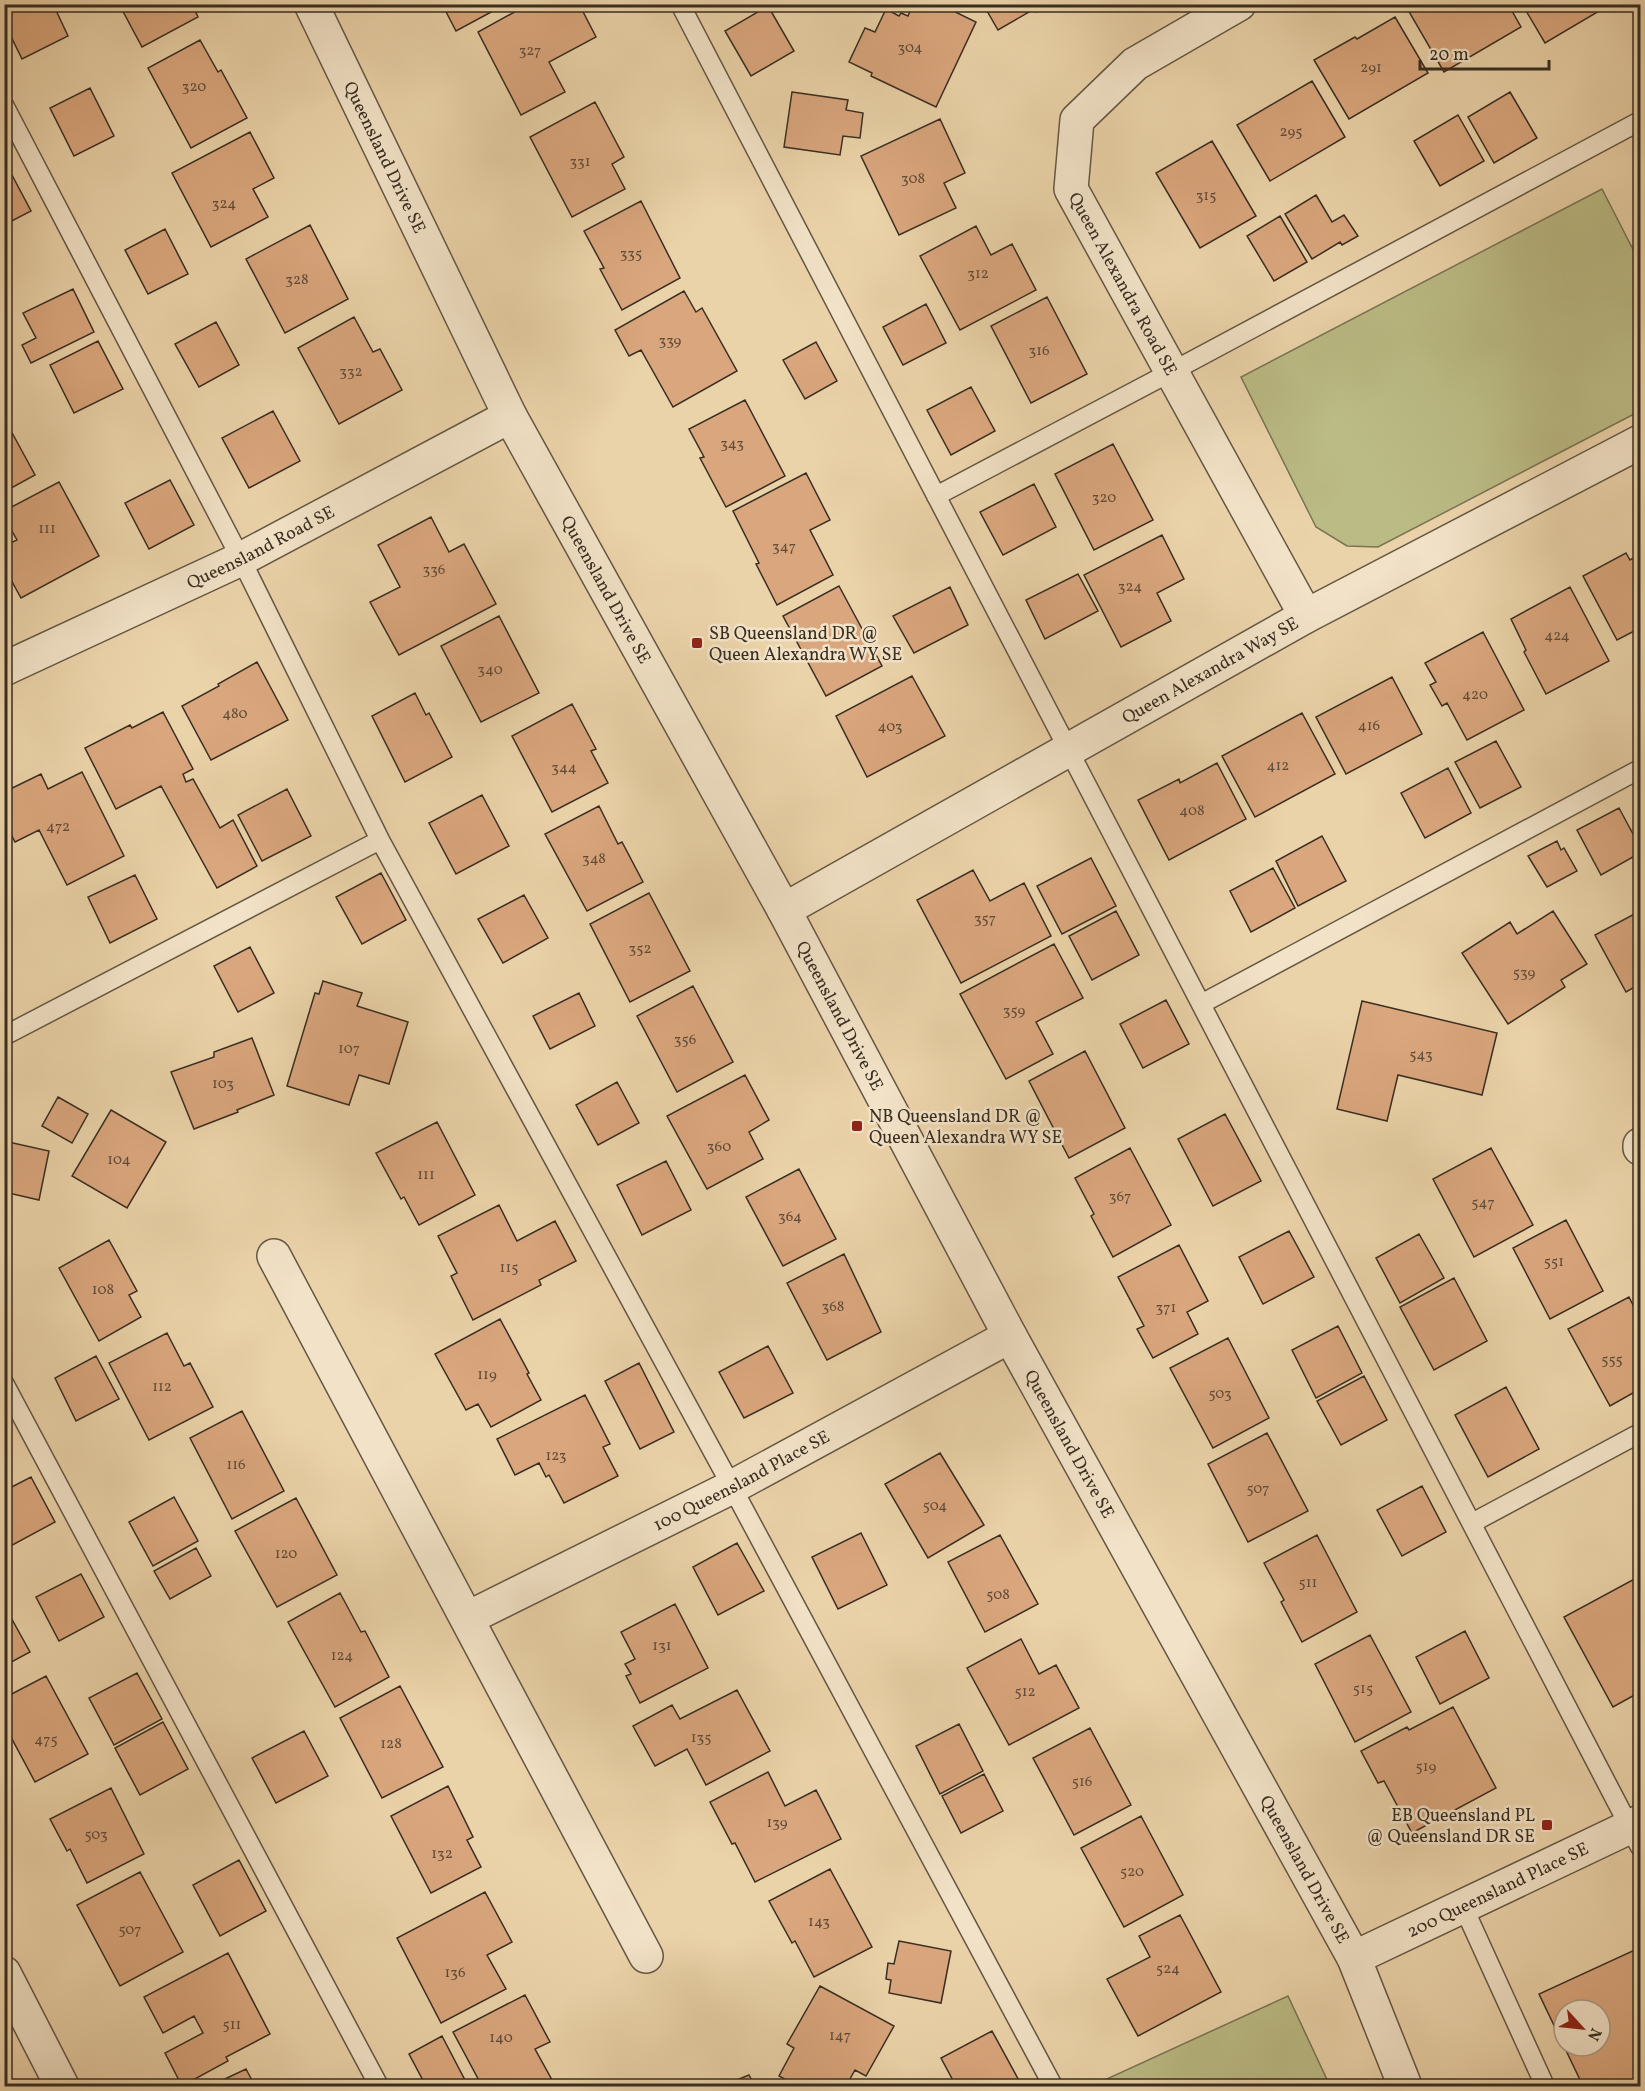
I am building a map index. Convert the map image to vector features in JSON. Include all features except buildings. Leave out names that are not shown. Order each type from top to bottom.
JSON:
[{"type":"street","name":"Queensland Drive SE","points":[[311,4],[510,416],[784,910],[1010,1336],[1354,1958],[1405,2086]]},
{"type":"street","name":"Queen Alexandra Road SE","points":[[1239,4],[1135,64],[1077,120],[1071,189],[1306,616]]},
{"type":"street","name":"Queensland Road SE","points":[[4,669],[241,559],[510,416]]},
{"type":"street","name":"Queen Alexandra Way SE","points":[[784,910],[1306,616],[1641,442]]},
{"type":"street","points":[[274,1256],[646,1956]]},
{"type":"street","name":"100 Queensland Place SE","points":[[468,1618],[732,1487],[1010,1336]]},
{"type":"street","name":"200 Queensland Place SE","points":[[1354,1958],[1463,1906],[1637,1832]]},
{"type":"street","points":[[4,1973],[62,2086]]},
{"type":"lane","points":[[701,4],[682,9],[1472,1523],[1637,1832]]},
{"type":"lane","points":[[4,105],[241,559],[380,840],[732,1487],[1053,2086]]},
{"type":"lane","points":[[936,496],[1641,121]]},
{"type":"lane","points":[[1201,1004],[1641,769]]},
{"type":"lane","points":[[4,1036],[380,840]]},
{"type":"lane","points":[[4,1383],[379,2086]]},
{"type":"lane","points":[[1472,1523],[1641,1433]]},
{"type":"lane","points":[[1463,1906],[1545,2086]]},
{"type":"green space","points":[[1602,189],[1640,263],[1640,411],[1378,547],[1347,546],[1316,527],[1241,377]]},
{"type":"green space","points":[[1288,1996],[1330,2086],[1100,2086],[1098,2083]]},
{"type":"place","name":"SB Queensland DR @ Queen Alexandra WY SE","points":[[697,643]]},
{"type":"place","name":"NB Queensland DR @ Queen Alexandra WY SE","points":[[857,1126]]},
{"type":"place","name":"EB Queensland PL @ Queensland DR SE","points":[[1547,1825]]}]
